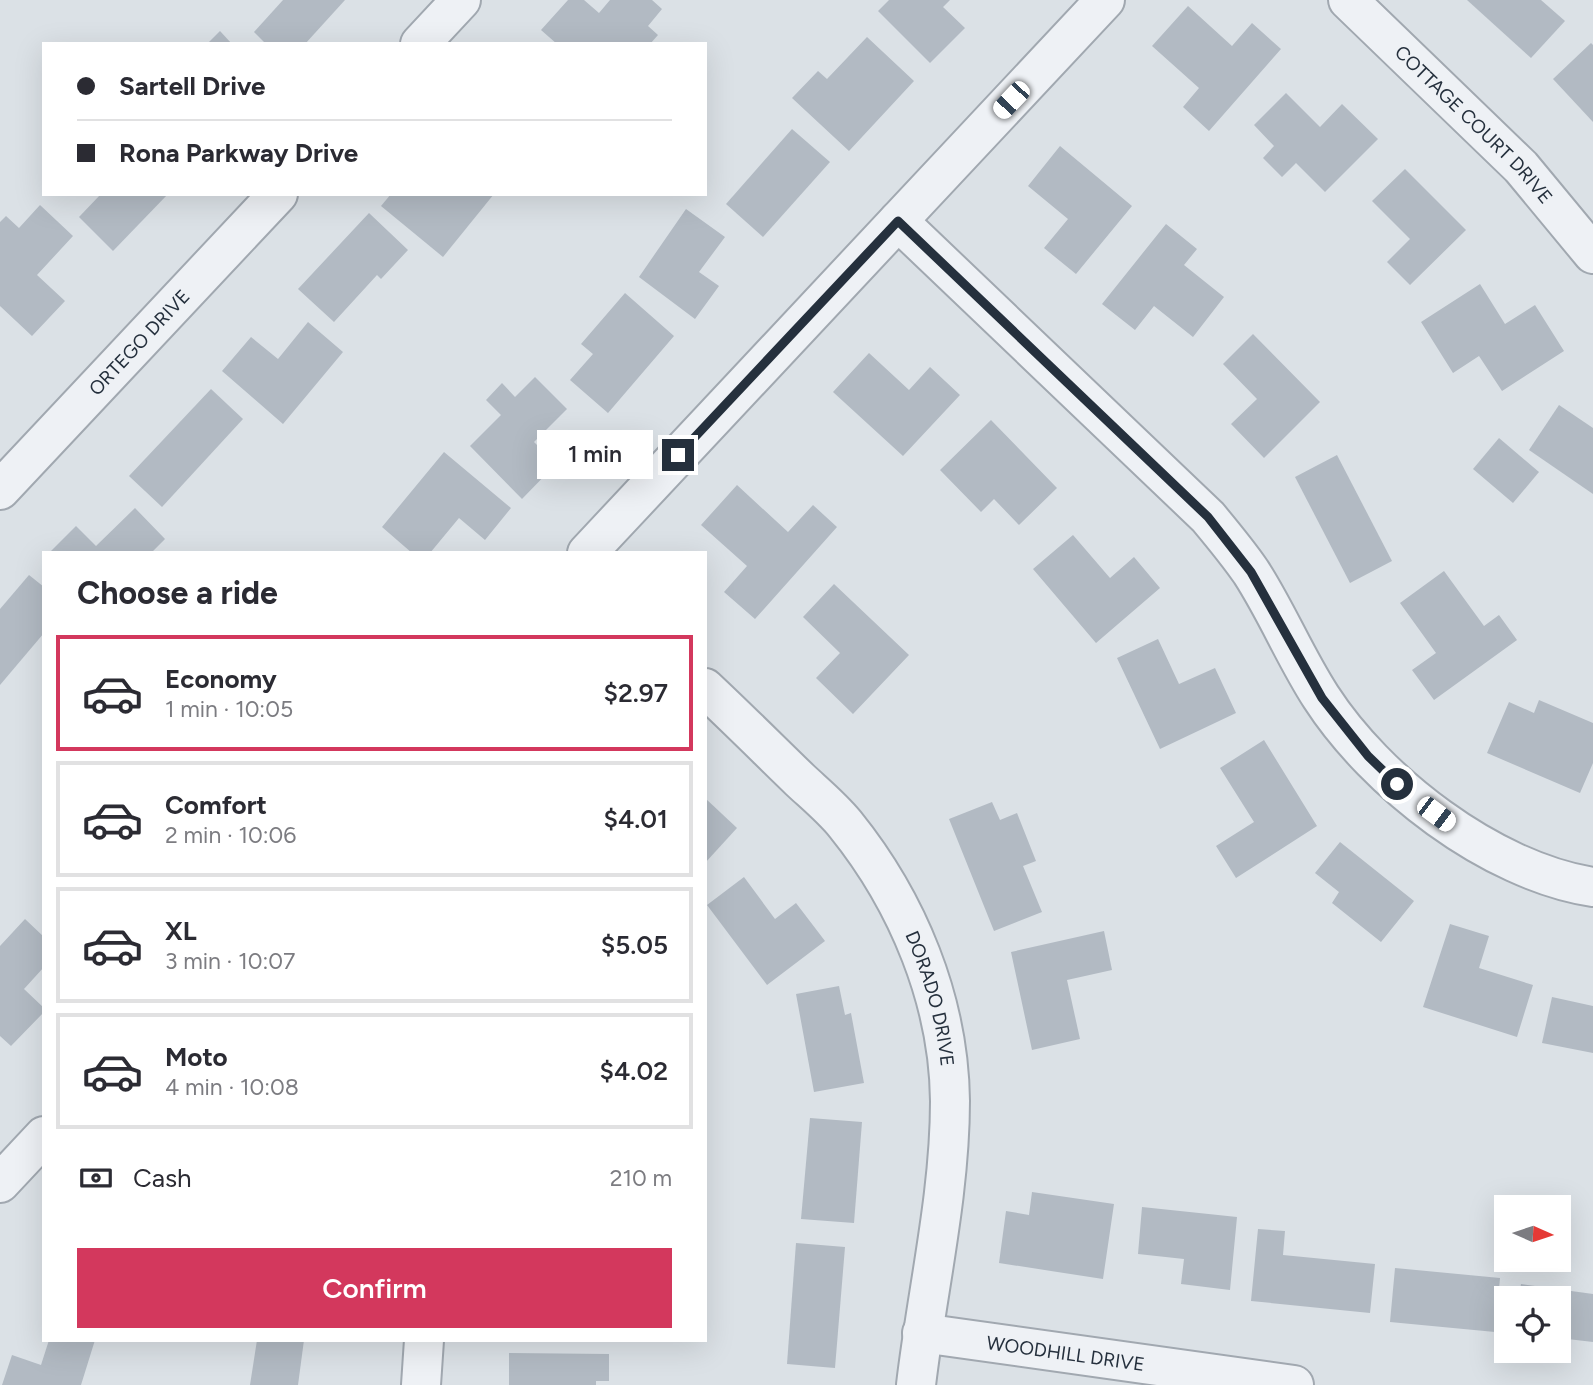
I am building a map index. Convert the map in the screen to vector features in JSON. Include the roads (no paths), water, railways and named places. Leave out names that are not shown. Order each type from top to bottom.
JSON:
[{"type":"street","points":[[421,42],[461,0]]},
{"type":"street","points":[[589,551],[1105,0]]},
{"type":"street","name":"COTTAGE COURT DRIVE","points":[[1348,0],[1521,167],[1593,254]]},
{"type":"street","name":"ORTEGO DRIVE","points":[[0,490],[276,196]]},
{"type":"street","points":[[898,221],[1208,517],[1251,572],[1322,698],[1368,756],[1397,784],[1456,829],[1484,845],[1551,876],[1593,887]]},
{"type":"street","name":"DORADO DRIVE","points":[[707,690],[844,823],[882,875],[911,929],[928,972],[940,1017],[950,1101],[946,1162],[916,1385]]},
{"type":"street","points":[[0,1183],[42,1138]]},
{"type":"street","name":"WOODHILL DRIVE","points":[[922,1333],[1294,1385]]},
{"type":"street","points":[[421,1385],[424,1342]]}]
